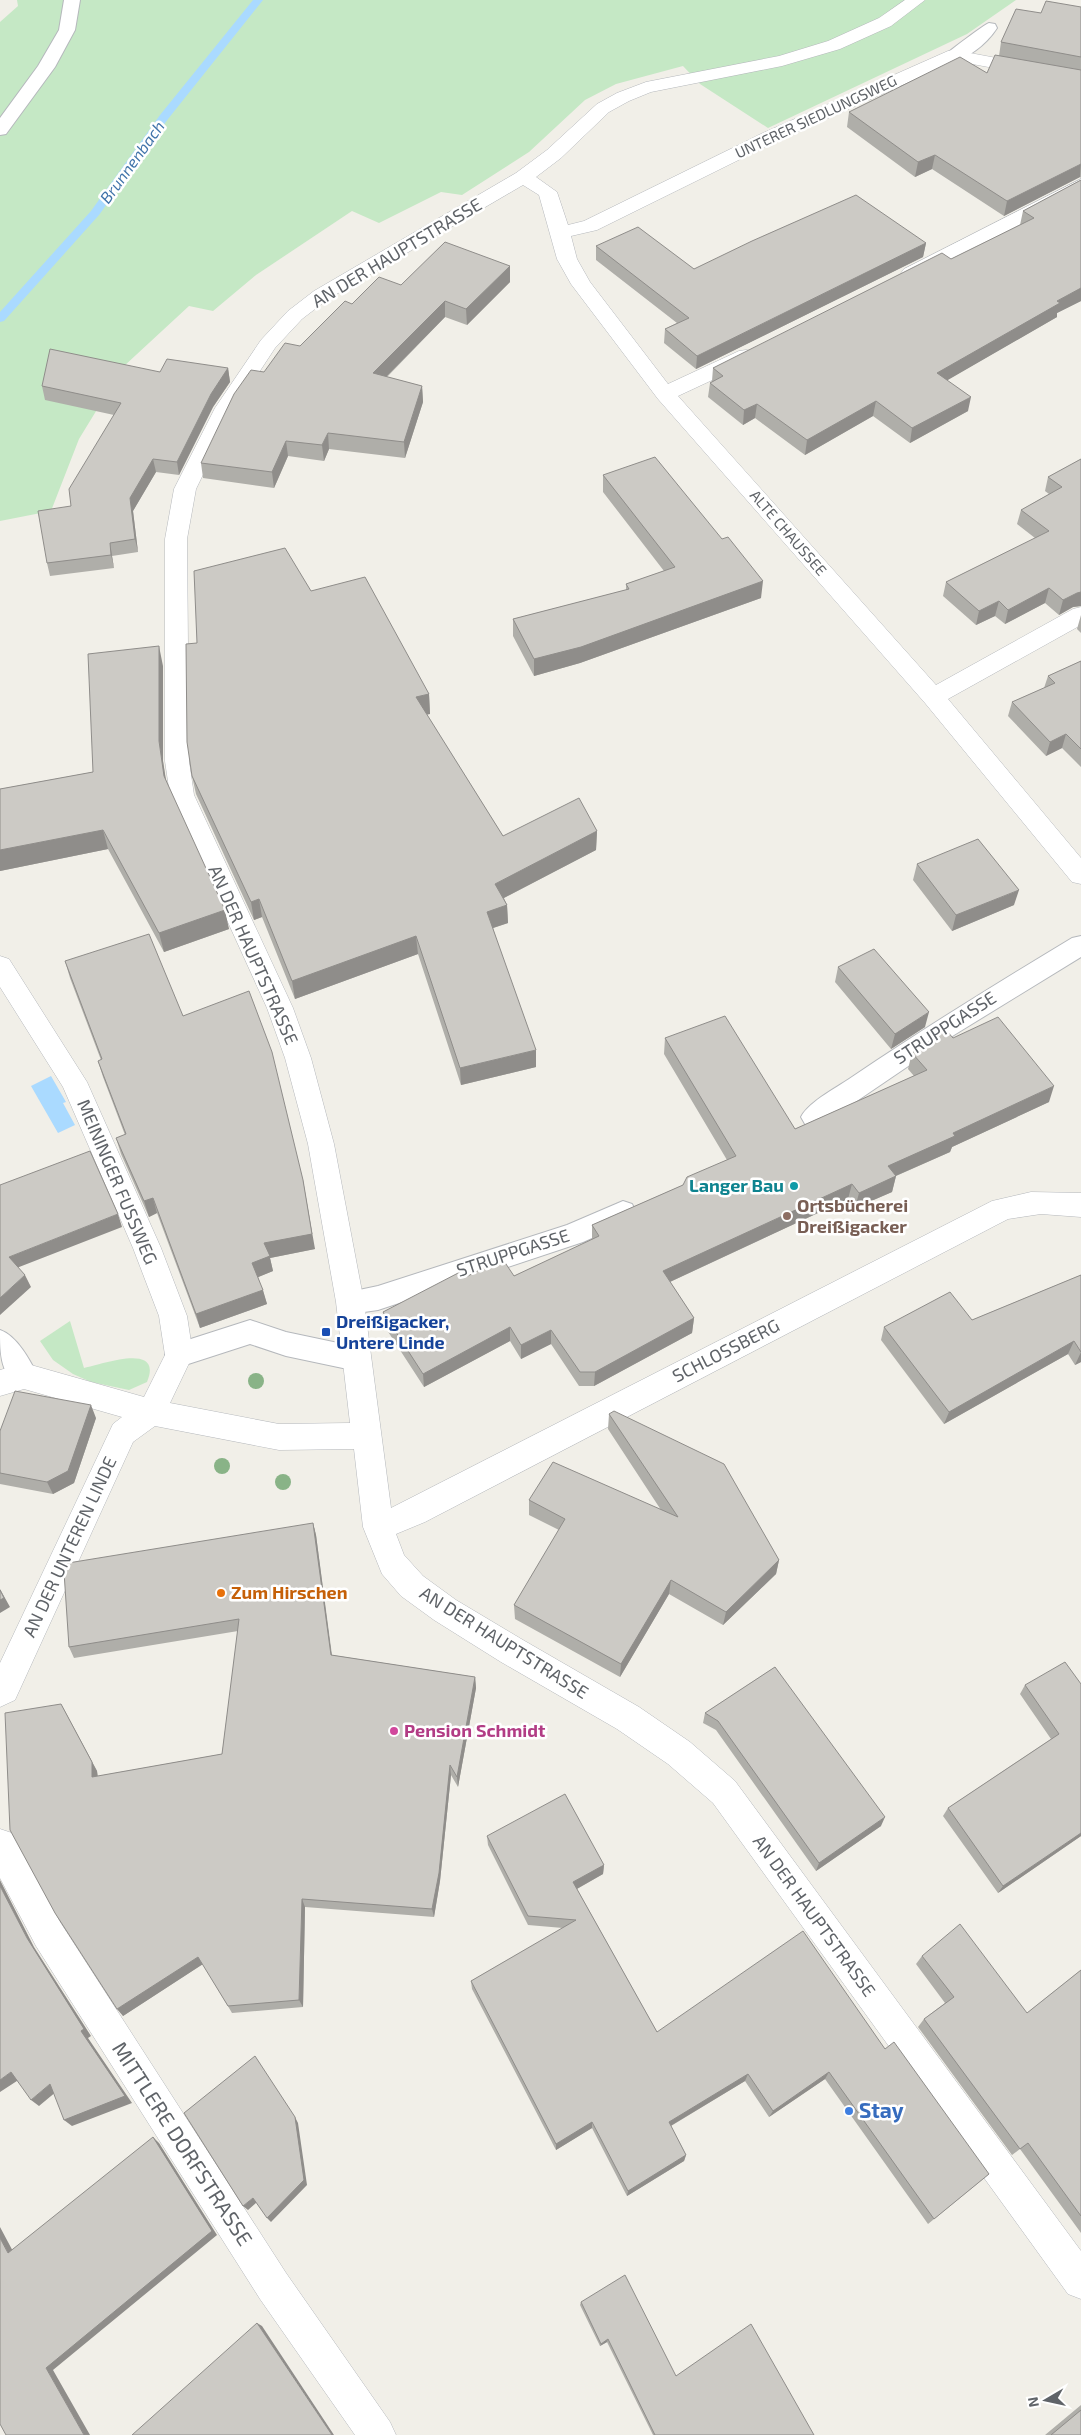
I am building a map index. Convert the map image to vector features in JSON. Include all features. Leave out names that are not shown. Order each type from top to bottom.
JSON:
[{"type":"street","name":"AN DER HAUPTSTRASSE","points":[[916,0],[885,22],[834,45],[782,62],[646,87],[623,97],[603,108],[554,154],[523,177],[321,295],[295,315],[268,344],[225,408],[185,489],[176,540],[177,761],[182,795],[280,1008],[298,1058],[321,1144],[350,1302],[365,1436],[378,1528],[393,1564],[412,1586],[445,1610],[628,1718],[679,1753],[724,1792],[1004,2178],[1081,2280]]},
{"type":"street","points":[[954,55],[1081,79]]},
{"type":"street","name":"UNTERER SIEDLUNGSWEG","points":[[560,232],[590,226],[770,137],[954,55]]},
{"type":"street","name":"ALTE CHAUSSEE","points":[[523,177],[547,192],[567,259],[581,284],[665,394],[933,697],[1081,875]]},
{"type":"street","points":[[896,281],[1081,185]]},
{"type":"street","points":[[665,394],[763,348]]},
{"type":"street","points":[[933,697],[1081,615]]},
{"type":"street","name":"MEININGER FUSSWEG","points":[[0,966],[74,1082],[147,1248],[172,1316],[179,1355]]},
{"type":"street","name":"SCHLOSSBERG","points":[[378,1528],[414,1512],[1002,1209],[1028,1202],[1058,1202],[1081,1205]]},
{"type":"street","points":[[151,1412],[179,1355]]},
{"type":"street","points":[[12,1380],[151,1412],[279,1437],[365,1436]]},
{"type":"street","name":"AN DER UNTEREN LINDE","points":[[0,1692],[4,1689],[123,1433],[151,1412]]},
{"type":"street","name":"MITTLERE DORFSTRASSE","points":[[0,1845],[58,1950],[273,2286],[377,2435]]},
{"type":"lane","points":[[0,130],[46,67],[67,30],[72,0]]},
{"type":"lane","points":[[954,55],[974,43],[989,28]]},
{"type":"lane","name":"STRUPPGASSE","points":[[814,1118],[904,1053],[986,1001],[1081,945]]},
{"type":"lane","name":"STRUPPGASSE","points":[[350,1302],[378,1298],[574,1234],[645,1202]]},
{"type":"lane","points":[[179,1355],[250,1332],[286,1344],[357,1359]]},
{"type":"lane","points":[[0,1342],[12,1380]]},
{"type":"green space","points":[[17,0],[1016,0],[967,34],[768,128],[700,84],[683,66],[616,84],[585,100],[529,152],[462,195],[441,192],[379,223],[352,211],[256,275],[213,311],[189,306],[123,367],[79,439],[51,511],[0,521],[0,22],[18,6]]},
{"type":"green space","points":[[70,1321],[84,1368],[115,1360],[139,1359],[147,1362],[150,1370],[147,1382],[129,1390],[91,1382],[73,1374],[53,1360],[40,1341]]},
{"type":"water","points":[[51,1076],[66,1102],[63,1103],[75,1125],[58,1133],[31,1086]]},
{"type":"building","points":[[1046,1],[1081,7],[1081,57],[1001,42],[1016,9],[1041,13]]},
{"type":"building","points":[[995,55],[1081,70],[1081,164],[1007,201],[935,155],[918,162],[849,112],[960,57],[987,73]]},
{"type":"building","points":[[1081,180],[1081,288],[1057,301],[1060,303],[937,373],[971,397],[912,428],[876,401],[807,440],[757,404],[744,410],[710,383],[723,376],[713,368],[942,253],[951,259],[1034,218],[1023,211]]},
{"type":"building","points":[[856,195],[926,243],[697,356],[665,329],[689,318],[596,246],[638,227],[694,269]]},
{"type":"building","points":[[445,242],[510,266],[466,309],[445,301],[373,373],[422,386],[404,442],[328,433],[322,445],[286,441],[272,472],[201,463],[234,394],[251,370],[264,372],[285,343],[300,346],[345,301],[352,304],[379,277],[401,285]]},
{"type":"building","points":[[50,349],[160,372],[167,359],[228,368],[211,394],[177,462],[153,459],[130,498],[135,539],[110,543],[111,555],[47,563],[38,511],[71,506],[69,489],[121,403],[42,386]]},
{"type":"building","points":[[655,457],[722,539],[728,537],[763,581],[581,647],[534,659],[513,619],[629,589],[626,584],[675,567],[603,475]]},
{"type":"building","points":[[1081,459],[1081,592],[1063,600],[1049,588],[1008,610],[999,601],[979,611],[946,582],[1049,531],[1021,510],[1062,487],[1048,477]]},
{"type":"building","points":[[285,548],[311,591],[365,577],[429,694],[416,697],[503,836],[579,798],[597,831],[495,884],[507,905],[487,912],[536,1050],[460,1068],[416,936],[292,981],[259,899],[251,902],[192,776],[187,742],[186,644],[197,643],[194,571]]},
{"type":"building","points":[[159,646],[159,741],[164,776],[225,910],[159,933],[103,830],[0,850],[0,789],[93,772],[88,654]]},
{"type":"building","points":[[1081,661],[1081,749],[1066,734],[1050,742],[1012,702],[1055,683],[1048,676]]},
{"type":"building","points":[[978,839],[1019,890],[956,915],[917,864]]},
{"type":"building","points":[[149,934],[183,1016],[249,991],[272,1052],[303,1180],[312,1234],[264,1243],[270,1256],[252,1263],[263,1290],[196,1314],[153,1198],[144,1201],[116,1138],[126,1134],[98,1061],[102,1059],[65,961]]},
{"type":"building","points":[[874,949],[929,1012],[895,1034],[838,967]]},
{"type":"building","points":[[725,1016],[795,1129],[927,1070],[912,1053],[946,1030],[953,1038],[998,1017],[1054,1086],[953,1133],[955,1136],[888,1166],[896,1176],[859,1193],[852,1184],[663,1271],[694,1318],[595,1372],[580,1372],[551,1330],[521,1345],[510,1327],[423,1374],[383,1312],[462,1271],[466,1277],[502,1258],[514,1276],[599,1236],[592,1225],[683,1185],[687,1177],[736,1156],[665,1038]]},
{"type":"building","points":[[90,1151],[118,1214],[9,1257],[25,1275],[0,1298],[0,1185]]},
{"type":"building","points":[[1081,1275],[1081,1352],[1074,1341],[949,1412],[884,1327],[950,1292],[972,1320]]},
{"type":"building","points":[[15,1391],[91,1405],[68,1471],[47,1482],[0,1473],[0,1431]]},
{"type":"building","points":[[614,1411],[724,1464],[779,1560],[726,1612],[671,1580],[621,1664],[514,1605],[565,1519],[529,1500],[553,1462],[678,1517],[609,1414]]},
{"type":"building","points":[[313,1523],[331,1655],[475,1677],[457,1777],[450,1765],[439,1873],[432,1909],[302,1899],[299,2000],[228,2006],[198,1957],[117,2009],[55,1913],[10,1830],[5,1713],[61,1704],[92,1762],[92,1777],[222,1754],[239,1619],[69,1647],[64,1572],[68,1563]]},
{"type":"building","points":[[0,1590],[4,1598],[0,1600]]},
{"type":"building","points":[[1065,1662],[1081,1684],[1081,1833],[1003,1886],[948,1808],[1059,1734],[1025,1685]]},
{"type":"building","points":[[775,1667],[885,1817],[819,1863],[718,1721],[705,1713]]},
{"type":"building","points":[[565,1794],[604,1865],[573,1882],[657,2032],[803,1931],[885,2049],[894,2042],[989,2174],[934,2219],[829,2072],[773,2111],[748,2074],[669,2122],[686,2155],[628,2191],[592,2122],[556,2144],[471,1981],[576,1920],[528,1916],[487,1836]]},
{"type":"building","points":[[0,1886],[27,1938],[84,2029],[81,2031],[125,2096],[64,2120],[50,2084],[31,2100],[11,2072],[0,2080]]},
{"type":"building","points":[[960,1924],[1027,2013],[1081,1970],[1081,2216],[1028,2143],[1020,2149],[924,2019],[954,1997],[922,1956]]},
{"type":"building","points":[[255,2056],[295,2117],[304,2180],[267,2218],[253,2198],[243,2206],[184,2113]]},
{"type":"building","points":[[153,2137],[212,2231],[46,2368],[84,2435],[6,2435],[0,2424],[0,2238],[8,2253]]},
{"type":"building","points":[[625,2275],[676,2376],[751,2324],[814,2435],[655,2435],[608,2339],[601,2344],[581,2302]]},
{"type":"building","points":[[257,2323],[332,2435],[132,2435]]},
{"type":"building","points":[[1081,2410],[1081,2435],[1051,2435]]},
{"type":"waterway","name":"Brunnenbach","points":[[0,319],[95,213],[164,117],[258,0]]},
{"type":"place","name":"Langer Bau","points":[[794,1186]]},
{"type":"place","name":"Ortsbücherei Dreißigacker","points":[[787,1216]]},
{"type":"place","name":"Dreißigacker, Untere Linde","points":[[326,1332]]},
{"type":"place","name":"Zum Hirschen","points":[[221,1593]]},
{"type":"place","name":"Pension Schmidt","points":[[394,1731]]},
{"type":"place","name":"Stay","points":[[849,2111]]}]
